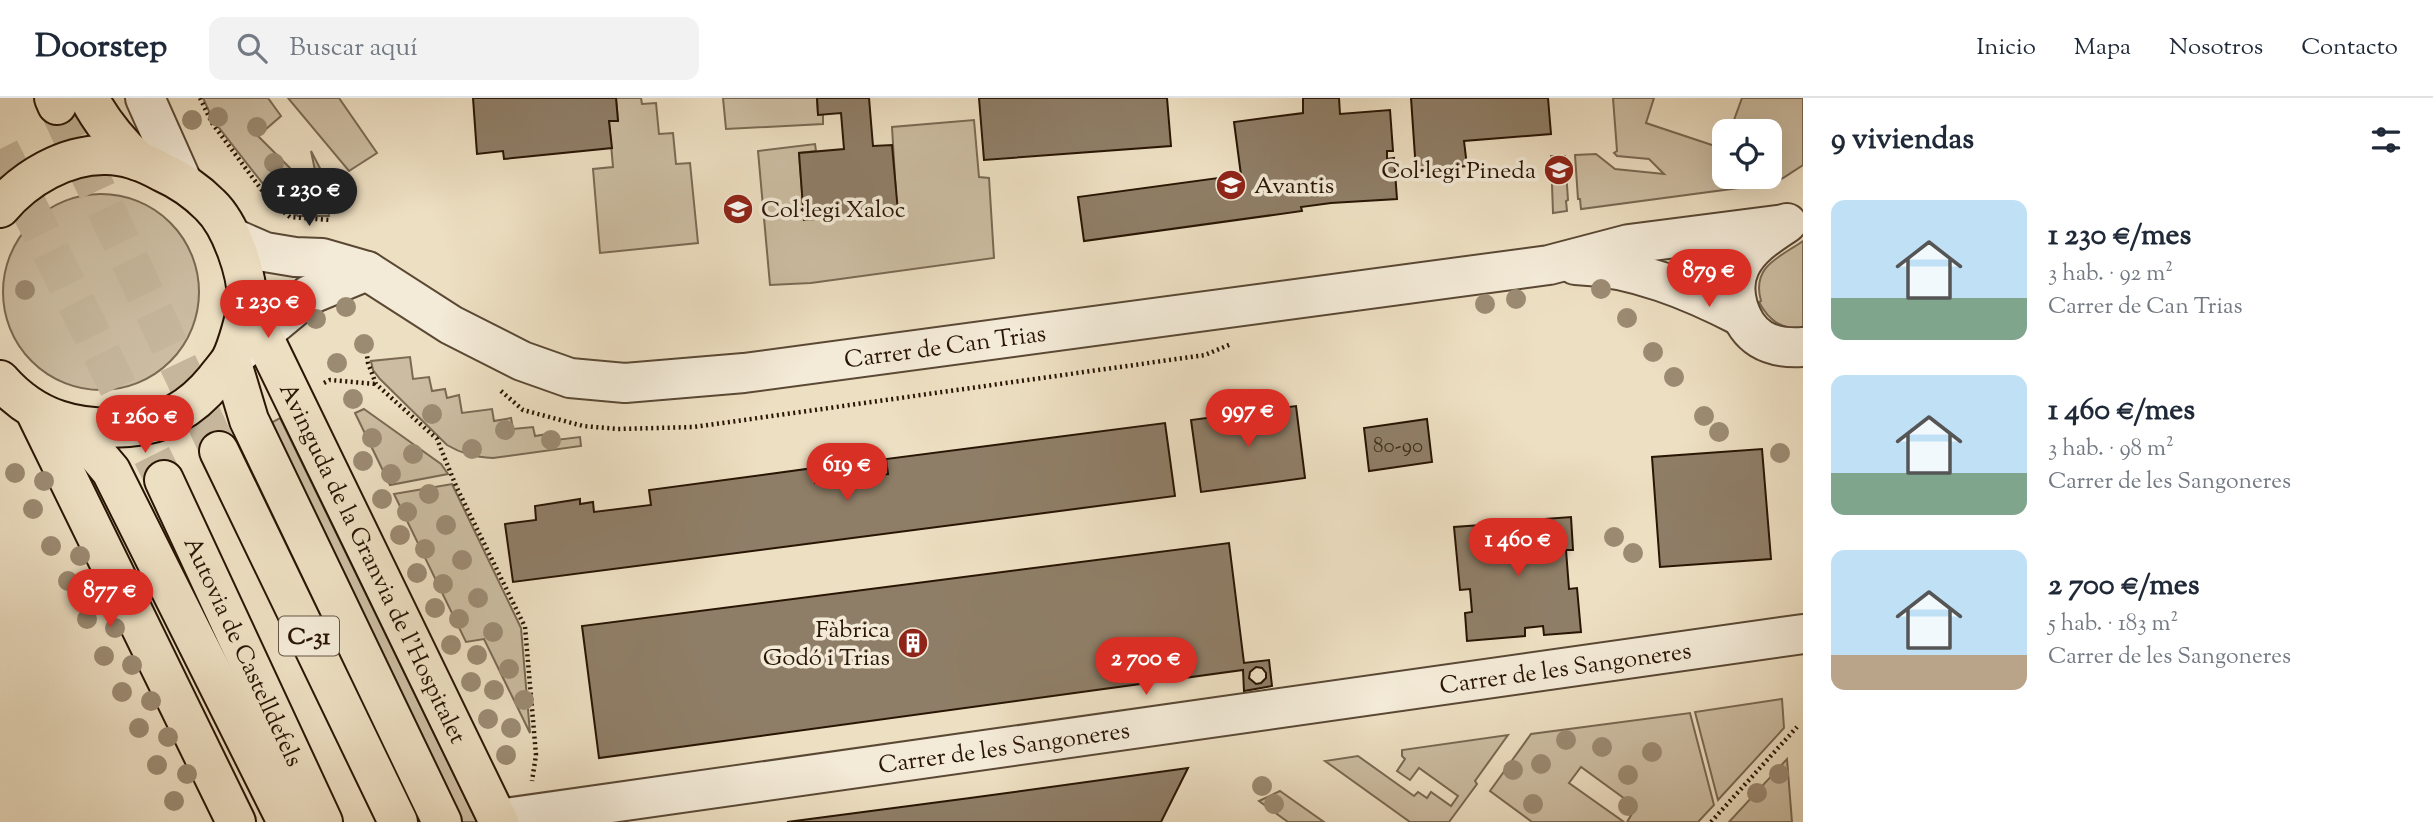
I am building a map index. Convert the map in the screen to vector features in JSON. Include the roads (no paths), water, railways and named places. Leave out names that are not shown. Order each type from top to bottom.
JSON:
[{"type":"main road","points":[[67,100],[100,119],[138,162]]},
{"type":"main road","points":[[0,208],[15,191],[46,170],[76,160],[107,155],[138,162],[182,181],[212,206],[233,238],[255,319],[231,360],[203,395],[163,421],[131,427],[97,427],[23,401]]},
{"type":"main road","name":"Avinguda de la Granvia de l'Hospitalet","points":[[255,319],[498,821]]},
{"type":"main road","points":[[231,360],[249,420],[442,822]]},
{"type":"main road","points":[[23,401],[236,822]]},
{"type":"main road","points":[[23,401],[90,446],[111,471],[287,822]]},
{"type":"main road","name":"C-31","points":[[219,451],[398,822]]},
{"type":"main road","name":"Autovia de Castelldefels","points":[[164,480],[323,822]]},
{"type":"street","points":[[145,98],[182,181]]},
{"type":"street","points":[[1794,218],[1755,246],[1746,256],[1735,282],[1742,317],[1751,330],[1761,339],[1802,352]]},
{"type":"street","name":"Carrer de Can Trias","points":[[233,238],[265,252],[322,258],[367,271],[451,325],[522,361],[570,378],[625,383],[744,373],[1549,265],[1629,244],[1794,218]]},
{"type":"street","name":"Carrer de Can Trias","points":[[1549,265],[1599,266],[1663,281],[1742,317]]},
{"type":"street","points":[[255,319],[367,271]]},
{"type":"street","name":"Carrer de les Sangoneres","points":[[498,821],[1803,634]]},
{"type":"tunnel","points":[[57,105],[219,451]]},
{"type":"tunnel","points":[[0,149],[164,480]]},
{"type":"place","name":"Col·legi Pineda","points":[[1559,170]]},
{"type":"place","name":"Avantis","points":[[1231,185]]},
{"type":"place","name":"Col·legi Xaloc","points":[[738,209]]},
{"type":"place","name":"Fàbrica Godó i Trias","points":[[913,643]]}]
